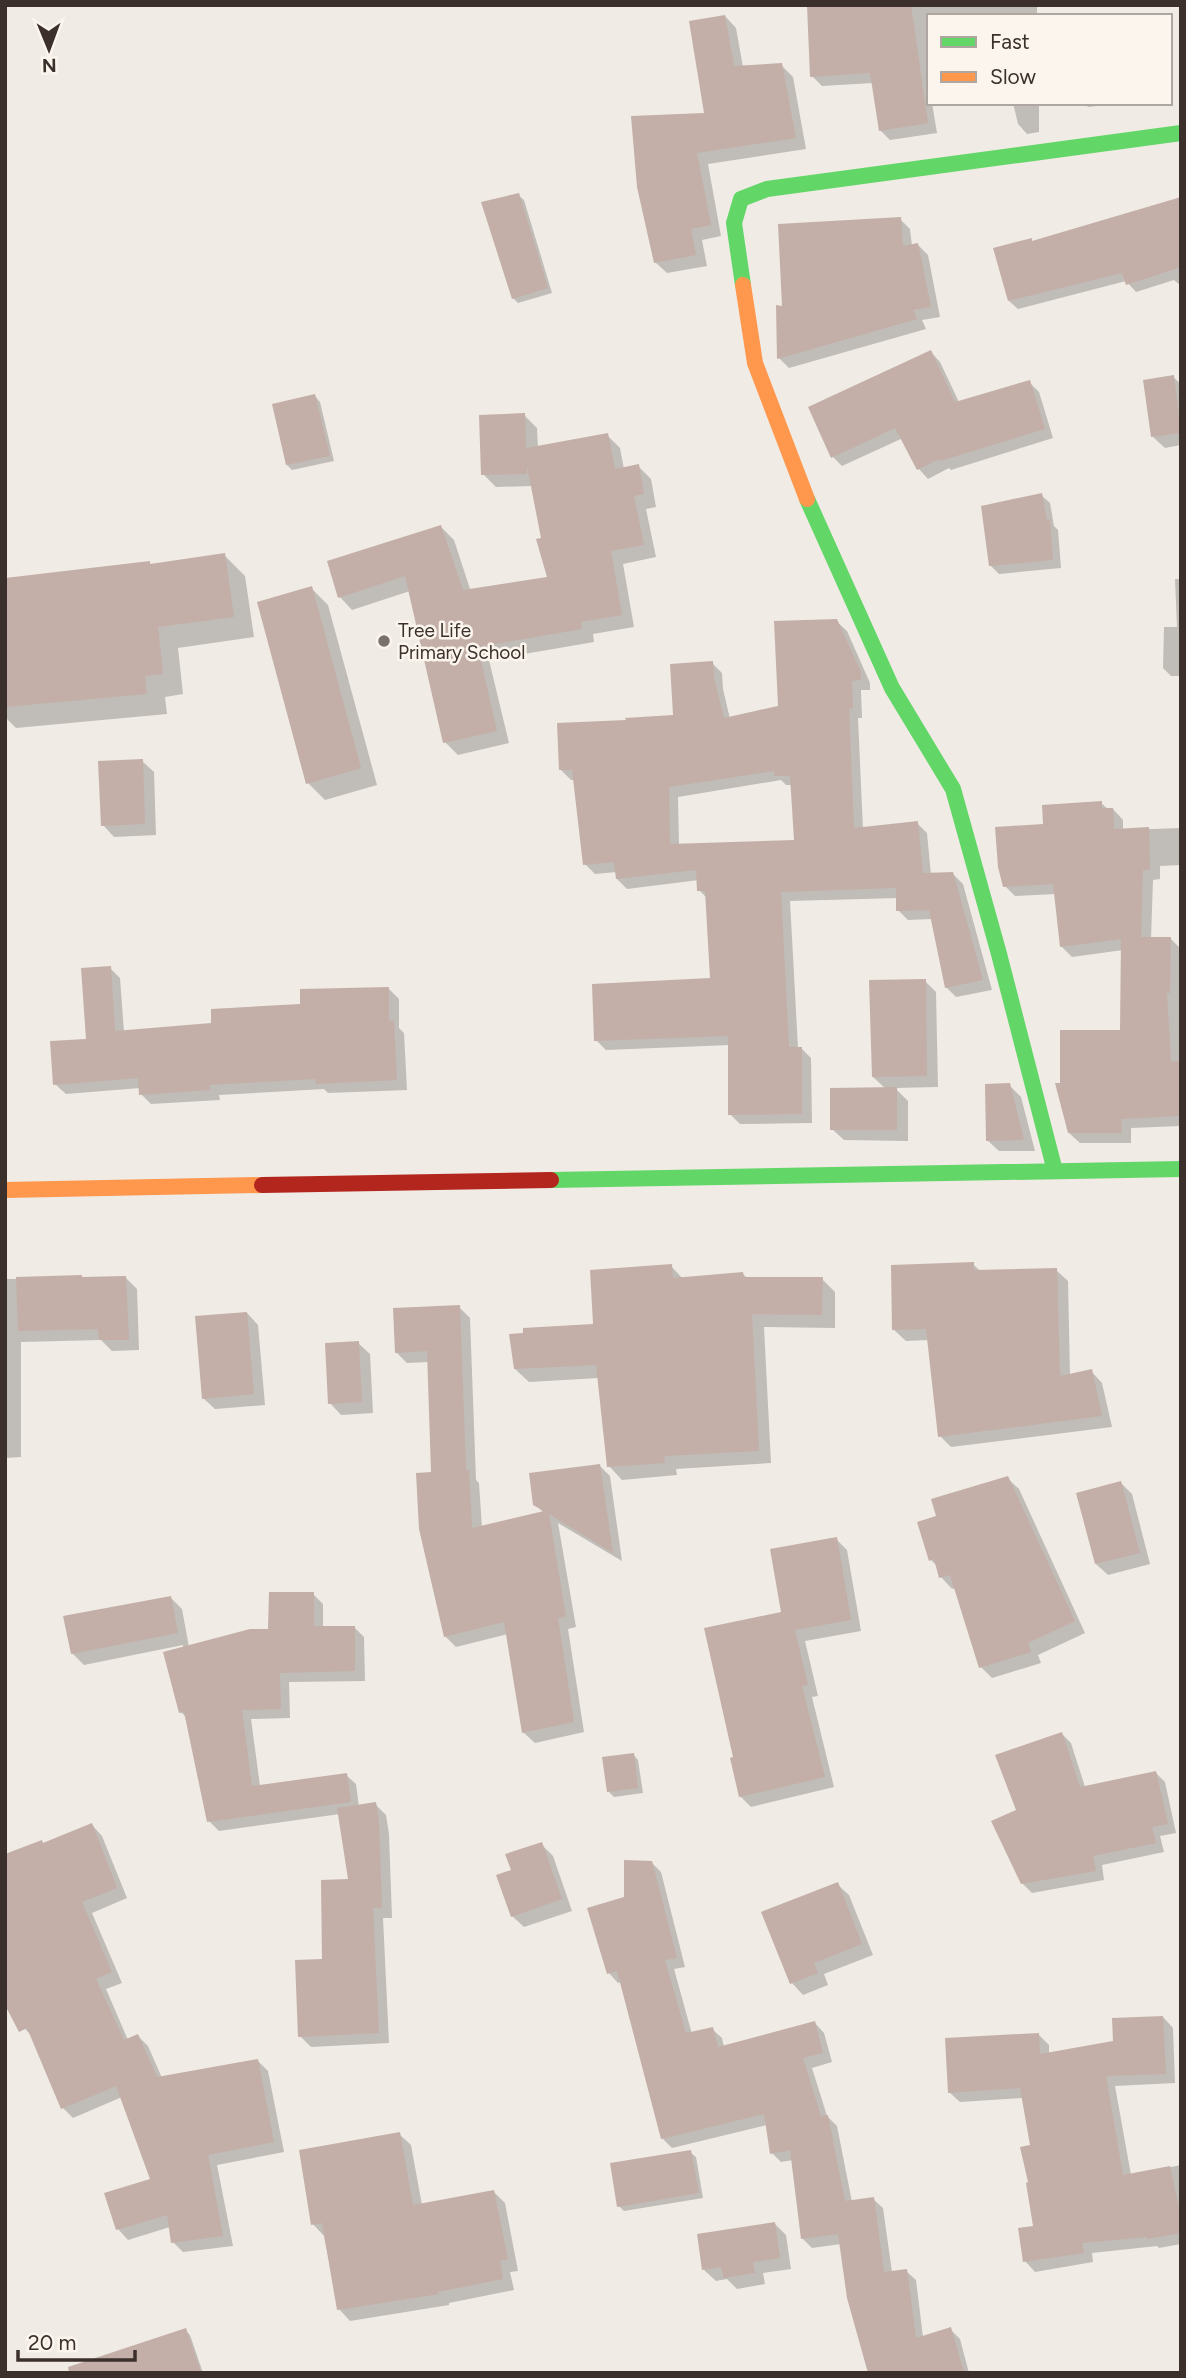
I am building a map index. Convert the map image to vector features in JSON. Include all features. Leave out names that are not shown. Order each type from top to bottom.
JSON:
[{"type":"street","points":[[1055,1171],[953,789],[892,688],[805,494],[755,363],[734,223],[741,199],[767,189],[1181,133]]},
{"type":"street","points":[[5,1190],[1181,1169]]},
{"type":"building","points":[[807,5],[911,5],[928,123],[879,131],[870,73],[810,77]]},
{"type":"building","points":[[725,15],[734,66],[782,63],[796,138],[697,153],[711,225],[691,229],[696,255],[654,263],[637,187],[631,116],[704,113],[689,21]]},
{"type":"building","points":[[519,193],[548,288],[512,299],[481,202]]},
{"type":"building","points":[[1181,197],[1181,267],[1126,285],[1122,273],[1008,301],[993,248],[1032,238],[1032,241]]},
{"type":"building","points":[[901,217],[903,246],[918,243],[931,307],[913,310],[917,319],[777,359],[776,305],[782,306],[778,224]]},
{"type":"building","points":[[931,350],[955,402],[1030,380],[1045,429],[940,461],[939,459],[917,470],[895,428],[831,458],[808,407]]},
{"type":"building","points":[[1174,375],[1181,433],[1151,437],[1143,380]]},
{"type":"building","points":[[315,394],[330,456],[286,465],[272,404]]},
{"type":"building","points":[[525,413],[526,448],[608,433],[615,469],[639,464],[644,494],[634,496],[644,545],[611,551],[622,615],[581,622],[582,629],[478,647],[497,731],[443,743],[405,576],[338,598],[327,561],[441,525],[463,590],[547,577],[536,539],[541,538],[527,466],[527,474],[481,475],[479,415]]},
{"type":"building","points":[[1042,493],[1047,520],[1050,519],[1053,560],[989,566],[981,506]]},
{"type":"building","points":[[225,553],[234,617],[158,627],[163,674],[145,676],[147,694],[5,707],[5,578],[150,561],[150,564]]},
{"type":"building","points":[[312,586],[361,768],[306,784],[257,602]]},
{"type":"building","points":[[837,619],[861,672],[861,680],[852,681],[853,708],[849,709],[854,828],[918,821],[923,873],[953,872],[983,980],[945,988],[929,910],[896,911],[896,888],[781,892],[789,1047],[802,1047],[802,1114],[728,1115],[728,1036],[594,1041],[592,984],[710,978],[705,891],[697,891],[696,870],[616,879],[614,862],[583,865],[572,770],[559,770],[557,723],[673,715],[670,664],[713,661],[724,718],[778,706],[774,621]],"holes":[[[774,771],[774,776],[790,776],[794,840],[670,844],[669,787]]]},
{"type":"building","points":[[143,759],[145,824],[101,826],[98,761]]},
{"type":"building","points":[[1102,801],[1102,808],[1113,808],[1114,829],[1149,827],[1150,870],[1143,870],[1141,937],[1171,937],[1170,993],[1167,993],[1171,1062],[1181,1061],[1181,1116],[1121,1119],[1122,1133],[1068,1133],[1055,1083],[1060,1083],[1060,1030],[1120,1030],[1121,939],[1060,947],[1053,884],[1003,887],[998,867],[995,827],[1043,824],[1042,805]]},
{"type":"building","points":[[111,966],[115,1031],[211,1023],[211,1009],[300,1004],[300,989],[389,987],[389,1021],[394,1020],[397,1080],[316,1084],[315,1079],[210,1085],[210,1090],[139,1095],[138,1078],[53,1085],[50,1041],[86,1039],[81,968]]},
{"type":"building","points":[[926,979],[927,1076],[872,1077],[869,980]]},
{"type":"building","points":[[1010,1083],[1024,1140],[986,1141],[985,1084]]},
{"type":"building","points":[[897,1087],[897,1130],[830,1130],[830,1088]]},
{"type":"building","points":[[974,1262],[974,1270],[1057,1268],[1060,1376],[1092,1369],[1102,1416],[938,1437],[926,1329],[892,1330],[891,1265]]},
{"type":"building","points":[[672,1264],[673,1278],[743,1272],[744,1277],[823,1277],[822,1315],[752,1314],[759,1451],[664,1456],[665,1463],[607,1467],[596,1365],[514,1369],[509,1334],[523,1333],[523,1328],[593,1324],[590,1270]]},
{"type":"building","points":[[126,1276],[129,1340],[99,1340],[98,1329],[18,1331],[16,1277]]},
{"type":"building","points":[[460,1305],[466,1470],[469,1470],[472,1528],[544,1511],[533,1505],[529,1473],[600,1464],[613,1553],[549,1514],[566,1617],[558,1618],[574,1722],[522,1733],[504,1622],[444,1637],[419,1529],[416,1473],[431,1472],[427,1351],[395,1353],[393,1308]]},
{"type":"building","points":[[247,1312],[254,1394],[202,1399],[195,1316]]},
{"type":"building","points":[[359,1341],[362,1402],[328,1404],[325,1343]]},
{"type":"building","points":[[1008,1476],[1075,1621],[1028,1643],[1031,1652],[979,1668],[950,1575],[939,1578],[934,1559],[929,1561],[917,1522],[936,1516],[931,1499]]},
{"type":"building","points":[[1121,1481],[1140,1553],[1095,1564],[1076,1493]]},
{"type":"building","points":[[837,1537],[851,1620],[795,1630],[808,1685],[802,1686],[825,1777],[739,1797],[730,1758],[733,1757],[704,1628],[781,1612],[770,1549]]},
{"type":"building","points":[[269,1592],[314,1592],[314,1626],[355,1626],[355,1671],[280,1673],[281,1709],[242,1710],[252,1786],[347,1773],[351,1802],[207,1822],[184,1712],[179,1713],[163,1652],[250,1629],[268,1629]]},
{"type":"building","points":[[171,1596],[178,1633],[71,1654],[63,1616]]},
{"type":"building","points":[[1062,1732],[1080,1787],[1156,1771],[1168,1824],[1152,1827],[1156,1843],[1093,1856],[1096,1871],[1021,1884],[991,1821],[1016,1810],[995,1755]]},
{"type":"building","points":[[634,1753],[638,1788],[607,1792],[602,1757]]},
{"type":"building","points":[[376,1802],[382,1908],[373,1908],[379,2033],[298,2037],[295,1960],[322,1959],[321,1880],[348,1879],[337,1808]]},
{"type":"building","points":[[92,1823],[117,1888],[82,1902],[112,1972],[96,1979],[124,2040],[138,2034],[157,2077],[258,2059],[274,2142],[208,2155],[223,2236],[171,2243],[167,2215],[116,2230],[104,2193],[150,2179],[116,2086],[61,2109],[27,2028],[19,2032],[5,2005],[5,1854],[42,1840],[43,1843]]},
{"type":"building","points":[[542,1842],[562,1899],[511,1917],[496,1875],[511,1870],[505,1854]]},
{"type":"building","points":[[624,1860],[652,1861],[677,1958],[665,1960],[686,2033],[713,2027],[718,2047],[815,2021],[823,2053],[803,2058],[821,2116],[828,2115],[845,2201],[874,2197],[884,2272],[907,2269],[916,2338],[951,2327],[964,2373],[868,2373],[847,2298],[838,2234],[801,2239],[790,2150],[770,2154],[764,2114],[661,2139],[617,1971],[607,1974],[587,1908],[624,1897]]},
{"type":"building","points":[[838,1882],[862,1944],[814,1963],[818,1973],[790,1984],[761,1912]]},
{"type":"building","points":[[1163,2016],[1166,2074],[1106,2076],[1123,2175],[1170,2166],[1181,2218],[1181,2233],[1147,2239],[1082,2243],[1084,2253],[1023,2262],[1018,2228],[1033,2226],[1026,2183],[1028,2182],[1020,2147],[1030,2145],[1020,2088],[948,2093],[945,2038],[1039,2033],[1040,2054],[1113,2041],[1112,2018]]},
{"type":"building","points":[[400,2132],[413,2205],[494,2190],[508,2259],[500,2261],[503,2279],[438,2292],[439,2294],[337,2310],[322,2223],[311,2225],[299,2150]]},
{"type":"building","points":[[691,2150],[699,2193],[617,2207],[610,2163]]},
{"type":"building","points":[[775,2222],[780,2258],[753,2262],[755,2273],[724,2278],[721,2267],[702,2270],[697,2234]]},
{"type":"building","points":[[186,2328],[201,2373],[69,2373],[68,2367]]},
{"type":"traffic: fast","points":[[743,285],[734,223],[741,199],[767,189],[1181,133]]},
{"type":"traffic: fast","points":[[807,499],[892,688],[953,789],[1055,1171]]},
{"type":"traffic: fast","points":[[551,1180],[1181,1169]]},
{"type":"traffic: slow","points":[[743,285],[755,363],[807,499]]},
{"type":"traffic: slow","points":[[5,1190],[262,1185]]},
{"type":"traffic: jam","points":[[262,1185],[551,1180]]},
{"type":"place","name":"Tree Life Primary School","points":[[384,641]]}]
